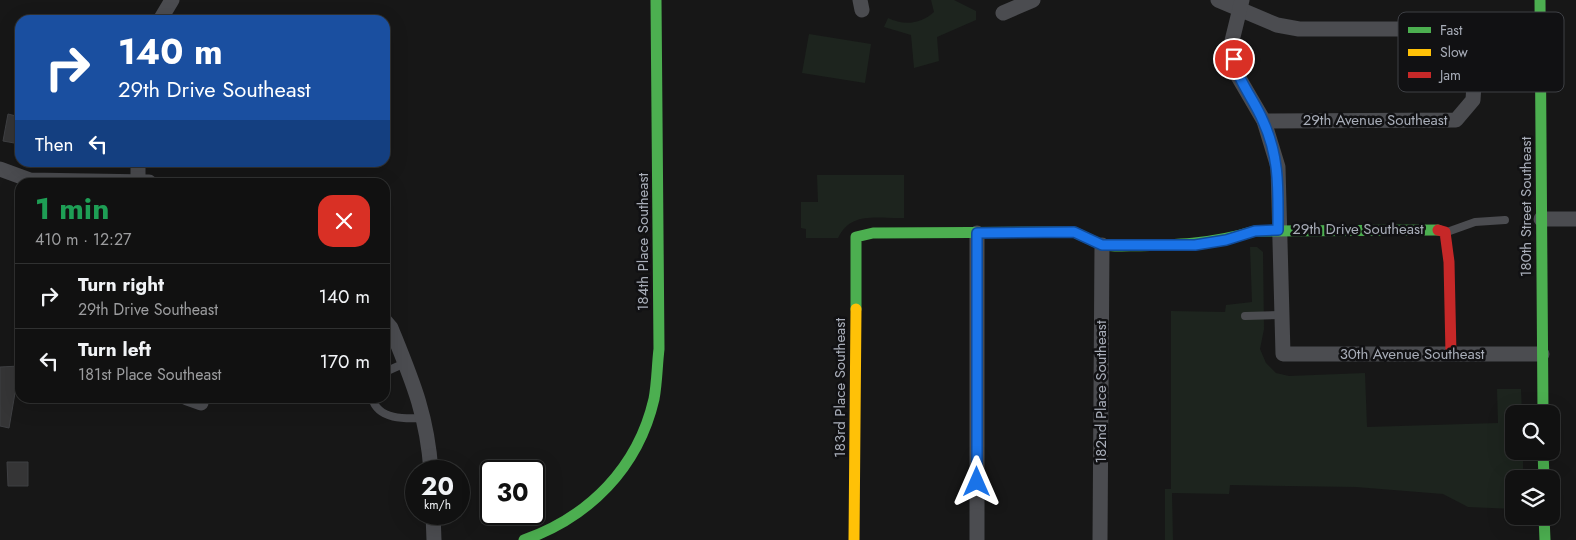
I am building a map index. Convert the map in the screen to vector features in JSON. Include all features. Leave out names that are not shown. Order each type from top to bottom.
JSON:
[{"type":"street","points":[[163,15],[172,0]]},
{"type":"street","name":"184th Place Southeast","points":[[524,540],[569,521],[600,497],[619,475],[640,437],[653,400],[659,349],[656,0]]},
{"type":"street","points":[[1003,13],[1033,0]]},
{"type":"street","points":[[1218,0],[1240,4],[1231,45],[1236,73],[1264,121],[1278,167],[1281,315]]},
{"type":"street","name":"29th Avenue Southeast","points":[[1240,4],[1277,25],[1299,29],[1398,29]]},
{"type":"street","name":"29th Avenue Southeast","points":[[1264,121],[1456,120],[1473,100],[1474,92]]},
{"type":"street","name":"180th Street Southeast","points":[[1540,92],[1543,405]]},
{"type":"street","points":[[0,169],[25,178]]},
{"type":"street","points":[[1541,220],[1576,218]]},
{"type":"street","name":"29th Drive Southeast","points":[[856,237],[873,233],[1074,232],[1102,245],[1195,245],[1226,240],[1255,231],[1434,228],[1445,232]]},
{"type":"street","points":[[1445,232],[1450,253],[1449,321],[1451,354]]},
{"type":"street","points":[[977,233],[977,540]]},
{"type":"street","name":"183rd Place Southeast","points":[[854,540],[856,237]]},
{"type":"street","name":"182nd Place Southeast","points":[[1100,540],[1102,245]]},
{"type":"street","name":"30th Avenue Southeast","points":[[1281,315],[1283,354],[1542,354]]},
{"type":"street","points":[[390,327],[425,418],[430,460]]},
{"type":"street","points":[[433,525],[434,540]]},
{"type":"street","points":[[1544,525],[1545,540]]},
{"type":"lane","points":[[1445,232],[1475,222],[1505,220]]},
{"type":"lane","points":[[1245,316],[1281,315]]},
{"type":"lane","points":[[390,370],[405,363]]},
{"type":"lane","points":[[376,403],[382,411],[392,417],[403,419],[425,418]]},
{"type":"shaded area","points":[[931,0],[954,0],[976,11],[976,20],[937,37],[939,61],[914,68],[911,35],[884,27],[888,18],[906,23],[924,19],[934,12]]},
{"type":"shaded area","points":[[809,34],[871,44],[865,83],[802,73]]},
{"type":"shaded area","points":[[817,175],[904,175],[904,218],[866,218],[850,223],[838,238],[806,238],[806,229],[801,228],[801,202],[818,202]]},
{"type":"shaded area","points":[[1250,247],[1257,247],[1263,252],[1264,329],[1260,349],[1266,363],[1276,373],[1289,376],[1365,373],[1367,427],[1498,423],[1497,389],[1521,389],[1522,405],[1505,405],[1505,460],[1523,460],[1523,470],[1505,470],[1505,509],[1468,507],[1443,494],[1356,487],[1230,485],[1229,494],[1172,493],[1173,540],[1165,540],[1165,489],[1171,489],[1171,311],[1225,312],[1226,305],[1252,302]]},
{"type":"building","points":[[8,114],[15,116],[15,143],[3,141]]},
{"type":"building","points":[[15,366],[15,393],[9,428],[0,426],[0,367]]},
{"type":"building","points":[[7,462],[28,462],[28,486],[8,486]]},
{"type":"traffic: fast","points":[[524,540],[548,530],[569,518],[607,487],[623,468],[636,447],[654,399],[659,349],[656,0]]},
{"type":"traffic: fast","points":[[1540,0],[1540,12]]},
{"type":"traffic: fast","points":[[1541,92],[1543,405]]},
{"type":"traffic: fast","points":[[856,309],[856,237],[873,233],[1074,232],[1102,245],[1115,246],[1203,242],[1220,240],[1255,231],[1438,230]]},
{"type":"traffic: fast","points":[[1543,460],[1544,470]]},
{"type":"traffic: fast","points":[[1544,525],[1545,540]]},
{"type":"traffic: slow","points":[[854,540],[856,309]]},
{"type":"traffic: jam","points":[[1438,230],[1445,232],[1449,262],[1451,354]]},
{"type":"route","points":[[977,482],[977,233],[1074,232],[1102,245],[1115,246],[1195,245],[1226,240],[1255,231],[1278,230],[1278,167],[1264,121],[1236,73],[1234,59]]}]
